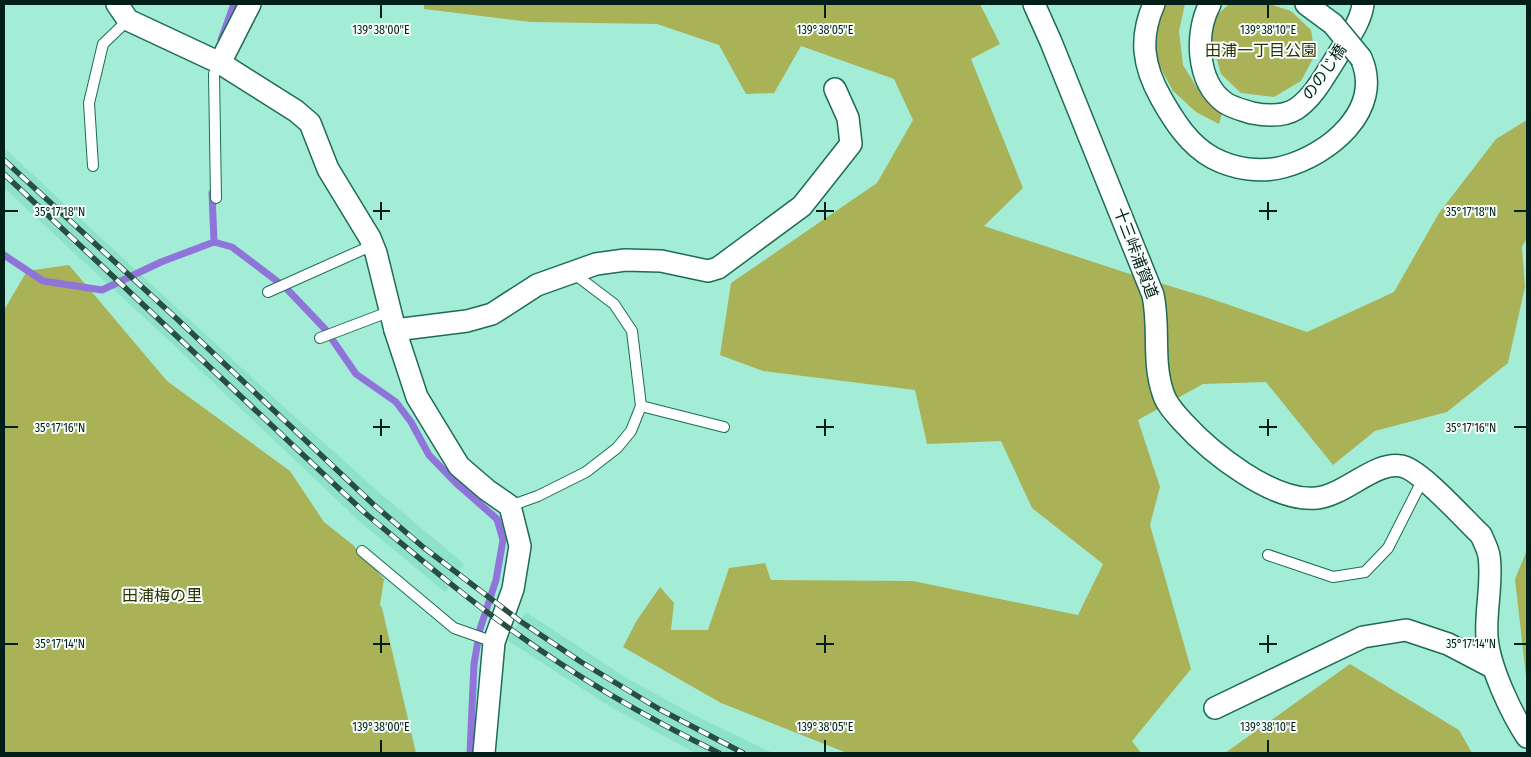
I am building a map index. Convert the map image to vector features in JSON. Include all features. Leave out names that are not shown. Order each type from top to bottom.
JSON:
[{"type":"street","points":[[220,63],[250,4]]},
{"type":"street","name":"十三峠浦賀道","points":[[1034,4],[1154,295],[1157,370],[1164,396],[1173,411],[1195,436],[1232,466],[1258,482],[1290,495],[1303,498],[1331,495],[1381,468],[1390,466],[1409,468],[1423,479],[1481,535],[1486,545],[1490,569],[1487,639],[1492,667],[1527,737]]},
{"type":"street","name":"ののじ橋","points":[[1154,4],[1147,21],[1145,58],[1156,89],[1175,122],[1196,146],[1212,158],[1244,169],[1282,167],[1304,159],[1339,138],[1349,128],[1365,100],[1367,86],[1366,70],[1361,58],[1333,24],[1306,4]]},
{"type":"street","name":"ののじ橋","points":[[1210,4],[1203,20],[1201,35],[1204,72],[1209,84],[1215,94],[1225,103],[1238,109],[1267,116],[1294,110],[1307,101],[1358,21],[1363,4]]},
{"type":"street","points":[[122,12],[220,63],[296,111],[310,123],[328,169],[373,245],[393,321],[417,397],[459,466],[510,506],[520,546],[513,589],[494,642],[484,753]]},
{"type":"street","points":[[393,321],[467,321],[492,314],[537,285],[596,264],[625,260],[661,261],[708,271],[718,268],[802,206],[851,144],[848,118],[835,89]]},
{"type":"street","points":[[1215,708],[1363,637],[1406,630],[1448,644],[1492,667]]},
{"type":"lane","points":[[93,166],[89,104],[103,44],[122,12]]},
{"type":"lane","points":[[216,198],[214,74],[220,63]]},
{"type":"lane","points":[[268,292],[373,245]]},
{"type":"lane","points":[[510,506],[538,496],[586,472],[617,448],[631,431],[641,406],[632,331],[614,304],[572,272]]},
{"type":"lane","points":[[320,338],[393,321]]},
{"type":"lane","points":[[641,406],[724,427]]},
{"type":"lane","points":[[1268,556],[1333,576],[1365,572],[1388,548],[1423,479]]},
{"type":"lane","points":[[362,551],[454,628],[494,642]]},
{"type":"shaded area","points":[[4,148],[283,406],[381,494],[464,564],[445,592],[359,521],[163,335],[4,188]]},
{"type":"shaded area","points":[[526,612],[628,679],[702,719],[773,753],[695,753],[609,706],[507,640]]},
{"type":"green space","points":[[424,4],[980,4],[1000,44],[971,59],[1023,188],[984,226],[1206,297],[1307,332],[1394,292],[1439,213],[1496,139],[1527,120],[1527,238],[1522,247],[1525,287],[1508,363],[1447,412],[1375,431],[1333,465],[1266,382],[1203,384],[1138,420],[1160,487],[1150,525],[1191,669],[1132,741],[1141,753],[847,753],[721,703],[623,647],[637,620],[660,587],[674,603],[671,630],[708,630],[729,568],[765,563],[771,580],[913,581],[1078,615],[1103,564],[1032,508],[1001,441],[927,444],[915,390],[763,371],[720,355],[731,283],[877,183],[913,120],[894,79],[801,46],[774,93],[746,94],[719,45],[657,24],[531,22],[424,9]]},
{"type":"green space","points":[[1162,4],[1185,4],[1179,31],[1183,65],[1201,94],[1223,110],[1219,124],[1196,112],[1173,91],[1159,65],[1153,35]]},
{"type":"green space","name":"田浦一丁目公園","points":[[1269,4],[1291,11],[1311,30],[1315,55],[1301,81],[1274,97],[1241,93],[1221,74],[1212,41],[1215,17],[1228,5]]},
{"type":"green space","name":"田浦梅の里","points":[[69,265],[167,381],[290,471],[324,522],[353,545],[384,579],[380,605],[416,753],[4,753],[4,310],[27,271]]},
{"type":"green space","points":[[1527,550],[1527,685],[1515,579]]},
{"type":"green space","points":[[1350,664],[1459,730],[1472,753],[1225,753]]},
{"type":"waterway","points":[[221,40],[234,4]]},
{"type":"waterway","points":[[4,255],[43,281],[102,290],[161,262],[214,242],[212,193]]},
{"type":"waterway","points":[[214,242],[232,247],[286,288],[325,329],[356,374],[396,402],[411,422],[429,455],[456,483],[497,519],[503,540],[496,580],[480,629],[474,664],[470,753]]},
{"type":"railway","points":[[4,160],[177,319],[373,504],[423,547],[520,621],[581,662],[659,709],[743,753]]},
{"type":"railway","points":[[4,174],[365,513],[438,574],[494,617],[562,665],[639,711],[719,753]]}]
